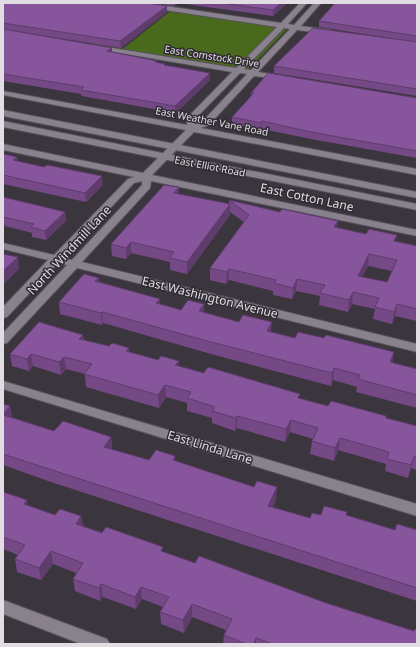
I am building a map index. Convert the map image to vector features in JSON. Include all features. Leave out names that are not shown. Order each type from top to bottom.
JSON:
[{"type":"street","points":[[131,3],[333,33]]},
{"type":"street","points":[[304,3],[190,120],[192,129],[206,123],[318,3]]},
{"type":"street","name":"East Comstock Drive","points":[[89,46],[292,79]]},
{"type":"street","name":"East Weather Vane Road","points":[[3,93],[417,172]]},
{"type":"street","name":"East Elliot Road","points":[[3,113],[417,207]]},
{"type":"street","name":"East Elliot Road","points":[[3,124],[417,195]]},
{"type":"street","name":"North Windmill Lane","points":[[3,314],[131,181],[146,176],[192,129]]},
{"type":"street","name":"East Cotton Lane","points":[[3,147],[417,233]]},
{"type":"street","name":"North Windmill Lane","points":[[3,340],[146,186],[146,176]]},
{"type":"street","name":"East Washington Avenue","points":[[3,246],[417,348]]},
{"type":"street","name":"East Linda Lane","points":[[3,385],[417,510]]},
{"type":"street","points":[[3,607],[101,644]]},
{"type":"green space","points":[[173,9],[289,27],[246,72],[120,51]]},
{"type":"building","points":[[3,3],[147,3],[167,6],[120,41],[3,23]]},
{"type":"building","points":[[221,3],[281,3],[273,10]]},
{"type":"building","points":[[335,3],[417,3],[417,36],[319,21]]},
{"type":"building","points":[[313,28],[417,42],[417,89],[274,66]]},
{"type":"building","points":[[3,29],[112,48],[107,51],[157,61],[155,62],[165,64],[164,65],[210,73],[175,106],[81,90],[84,87],[3,74]]},
{"type":"building","points":[[268,73],[417,98],[417,151],[311,132],[262,121],[261,123],[232,117],[254,93],[251,93]]},
{"type":"building","points":[[3,154],[17,157],[13,160],[44,167],[47,165],[102,176],[85,193],[3,175]]},
{"type":"building","points":[[164,185],[179,187],[174,193],[230,204],[187,262],[170,258],[174,252],[131,242],[126,248],[111,244]]},
{"type":"building","points":[[3,197],[65,212],[45,231],[31,227],[34,224],[3,217]]},
{"type":"building","points":[[229,200],[280,212],[282,209],[338,221],[334,227],[366,234],[369,229],[397,235],[394,241],[417,246],[417,309],[397,304],[394,312],[375,307],[379,298],[353,292],[349,300],[320,293],[325,285],[297,279],[293,288],[274,283],[276,280],[229,269],[227,272],[210,268],[249,215]],"holes":[[[369,254],[397,260],[387,282],[358,276]]]},
{"type":"building","points":[[3,254],[18,257],[3,271]]},
{"type":"building","points":[[84,274],[99,278],[95,281],[160,299],[156,303],[181,310],[188,300],[204,304],[199,311],[239,322],[243,315],[272,322],[267,331],[295,338],[298,332],[324,338],[326,335],[394,352],[390,362],[417,369],[417,395],[358,379],[360,375],[334,368],[332,373],[59,302]]},
{"type":"building","points":[[39,322],[83,335],[79,339],[109,346],[112,343],[129,348],[126,351],[158,360],[161,356],[179,361],[175,365],[204,373],[208,367],[300,394],[298,398],[328,406],[331,401],[417,426],[417,457],[414,456],[411,465],[387,459],[389,452],[340,438],[335,448],[312,441],[318,428],[291,420],[286,429],[237,416],[236,418],[212,411],[215,407],[187,398],[191,392],[165,385],[158,395],[84,374],[92,364],[64,357],[59,362],[31,354],[27,359],[10,354]]},
{"type":"building","points":[[3,404],[10,406],[3,414]]},
{"type":"building","points":[[3,415],[54,431],[63,421],[111,437],[104,447],[149,460],[156,450],[175,456],[173,460],[254,487],[257,481],[277,487],[268,506],[310,518],[312,513],[321,515],[324,506],[347,512],[346,515],[395,530],[397,524],[417,530],[417,588],[3,454]]},
{"type":"building","points":[[3,492],[27,500],[24,504],[55,515],[60,509],[81,516],[76,524],[102,533],[106,527],[163,547],[161,551],[195,563],[199,556],[326,603],[414,631],[415,629],[417,630],[417,644],[273,644],[256,638],[254,644],[246,644],[224,635],[232,619],[192,604],[183,620],[160,612],[169,597],[141,587],[135,597],[101,584],[99,588],[73,579],[83,563],[51,551],[39,568],[15,559],[25,545],[3,537]]}]
